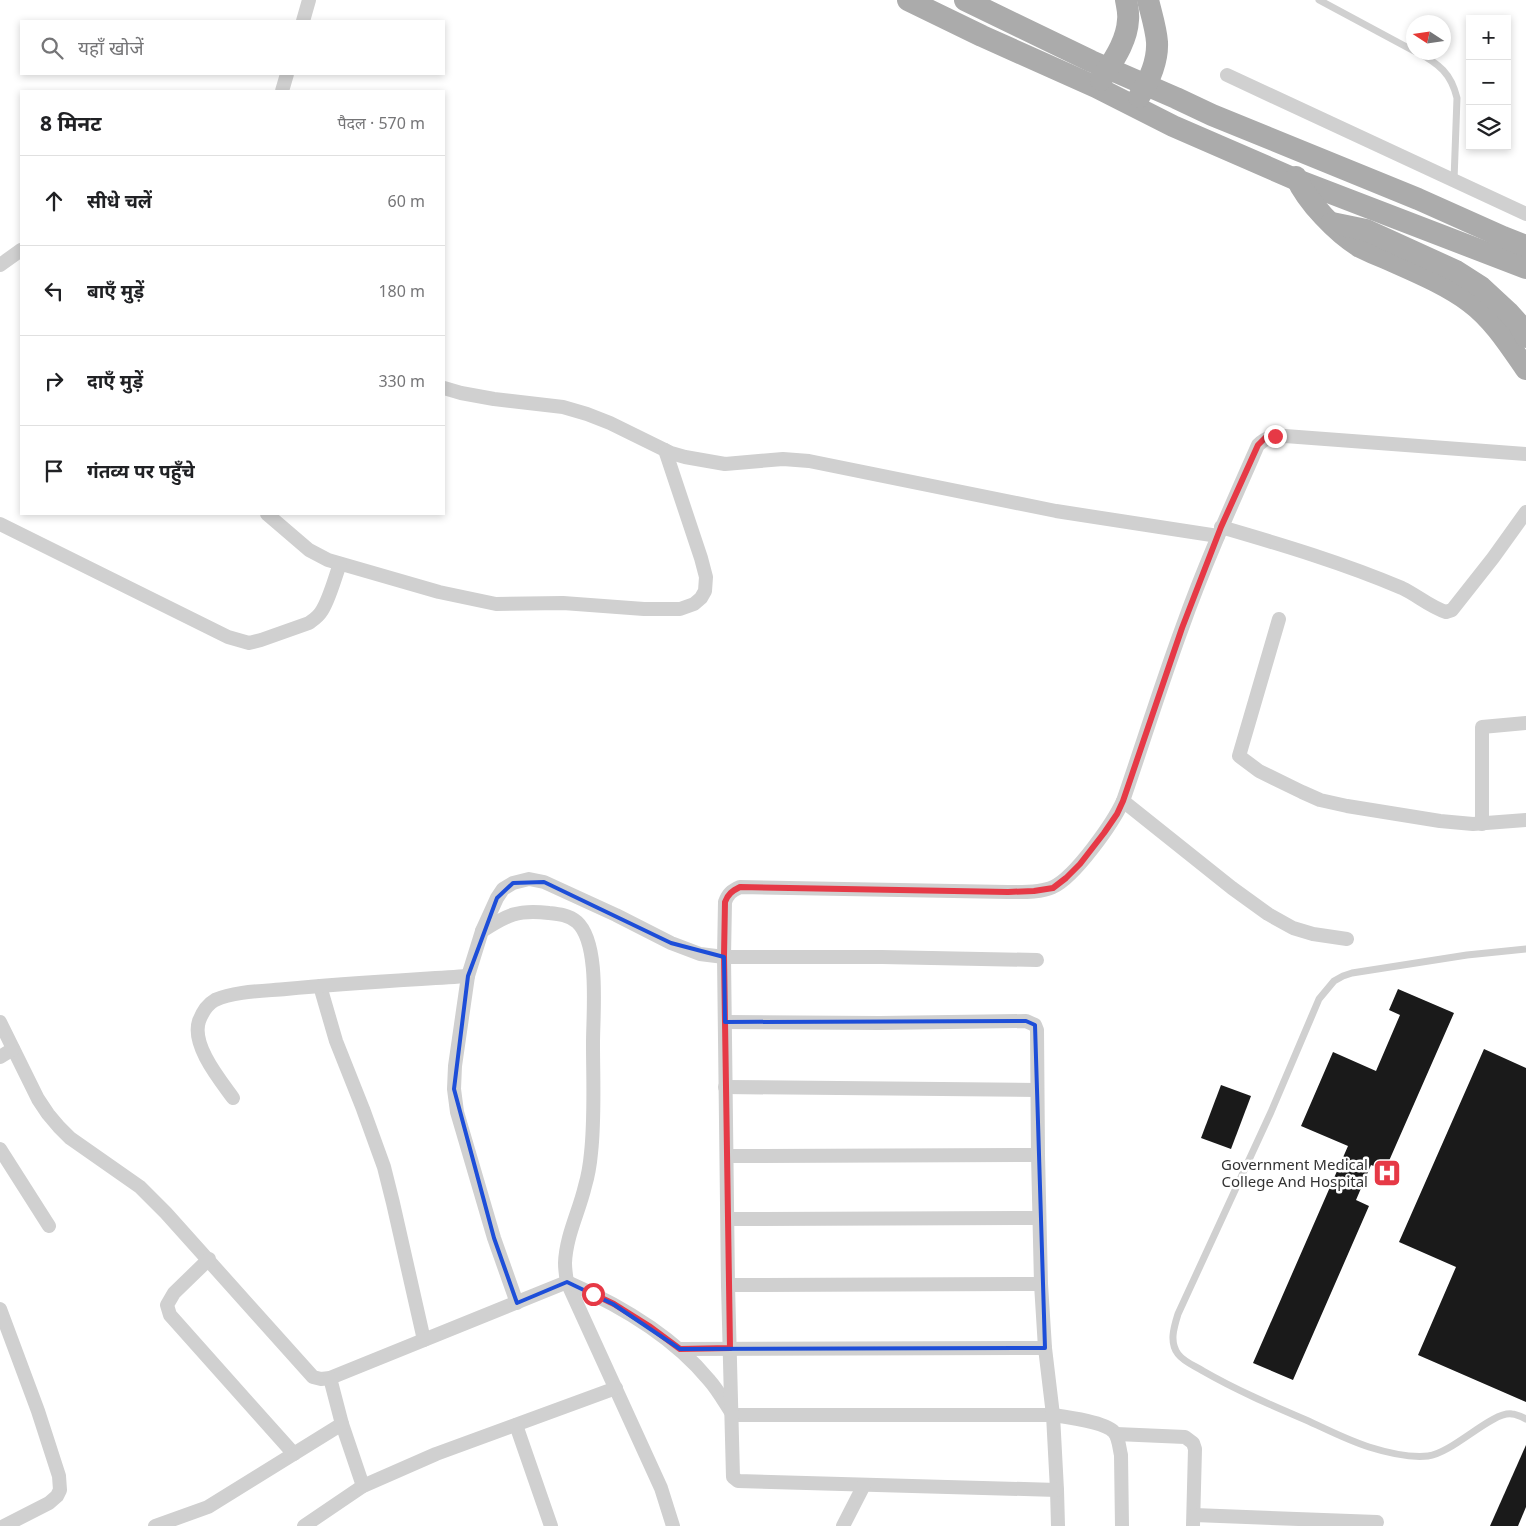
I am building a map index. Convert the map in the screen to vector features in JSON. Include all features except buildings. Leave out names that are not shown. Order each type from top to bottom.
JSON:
[{"type":"main road","points":[[908,0],[1173,126],[1297,180],[1526,268]]},
{"type":"main road","points":[[965,0],[1212,115],[1418,199],[1526,246]]},
{"type":"main road","points":[[1096,88],[1120,50],[1128,20],[1126,0]]},
{"type":"main road","points":[[1134,106],[1146,85],[1154,63],[1157,43],[1148,0]]},
{"type":"main road","points":[[1286,146],[1297,180],[1312,204],[1331,223],[1360,247],[1445,286],[1471,303],[1491,322],[1526,369]]},
{"type":"main road","points":[[1331,223],[1366,230],[1456,271],[1481,287],[1508,312],[1518,323],[1526,337]]},
{"type":"street","points":[[303,20],[309,0]]},
{"type":"street","points":[[282,90],[287,75]]},
{"type":"street","points":[[1227,75],[1526,214]]},
{"type":"street","points":[[0,266],[20,251]]},
{"type":"street","points":[[445,388],[494,399],[563,407],[610,423],[665,450],[685,457],[724,464],[783,459],[809,461],[1056,511],[1219,532],[1317,556],[1404,589],[1443,612],[1452,610],[1526,512]]},
{"type":"street","points":[[1057,1490],[738,1481],[733,1477],[724,1022],[725,902],[728,894],[740,887],[990,892],[1034,891],[1053,888],[1080,864],[1117,814],[1182,628],[1219,532],[1258,445],[1265,438],[1285,436],[1526,454]]},
{"type":"street","points":[[267,515],[309,550],[328,560],[439,592],[496,604],[563,603],[644,609],[680,609],[694,604],[701,598],[705,591],[706,577],[665,450]]},
{"type":"street","points":[[0,524],[228,638],[249,642],[261,640],[310,623],[316,618],[325,605],[340,564]]},
{"type":"street","points":[[1279,619],[1239,756],[1259,771],[1320,800],[1440,821],[1482,824],[1526,820]]},
{"type":"street","points":[[1482,824],[1482,727],[1526,723]]},
{"type":"street","points":[[1123,801],[1232,888],[1268,914],[1293,928],[1312,934],[1347,939]]},
{"type":"street","points":[[517,1303],[494,1238],[457,1112],[454,1089],[455,1066],[468,976],[491,909],[503,889],[513,882],[529,879],[544,882],[685,949],[700,954],[724,956],[1038,960]]},
{"type":"street","points":[[482,931],[503,917],[517,912],[541,912],[562,914],[570,917],[578,923],[588,939],[593,968],[593,1123],[586,1185],[568,1243],[565,1265],[567,1282],[661,1488],[673,1526]]},
{"type":"street","points":[[233,1098],[212,1069],[203,1051],[198,1029],[200,1020],[213,1001],[225,996],[320,986],[468,976]]},
{"type":"street","points":[[320,986],[336,1041],[384,1166],[424,1340]]},
{"type":"street","points":[[724,1022],[880,1023],[1026,1021],[1034,1025],[1037,1030],[1041,1284],[1045,1348],[1053,1415],[1058,1526]]},
{"type":"street","points":[[0,1022],[38,1099],[58,1127],[70,1138],[140,1187],[209,1259],[313,1377],[321,1379],[330,1378],[567,1282],[614,1304],[649,1326],[680,1349],[709,1380],[733,1415]]},
{"type":"street","points":[[0,1057],[13,1049]]},
{"type":"street","points":[[726,1087],[1037,1090]]},
{"type":"street","points":[[0,1149],[49,1226]]},
{"type":"street","points":[[726,1156],[1038,1155]]},
{"type":"street","points":[[728,1219],[1039,1218]]},
{"type":"street","points":[[209,1259],[174,1293],[167,1305],[170,1315],[294,1454]]},
{"type":"street","points":[[728,1285],[1041,1284]]},
{"type":"street","points":[[0,1309],[38,1411],[59,1476],[60,1490],[57,1496],[49,1503],[4,1526]]},
{"type":"street","points":[[680,1349],[1045,1348]]},
{"type":"street","points":[[330,1378],[342,1424],[363,1486]]},
{"type":"street","points":[[304,1526],[363,1486],[436,1454],[616,1388]]},
{"type":"street","points":[[733,1415],[1053,1415],[1104,1426],[1116,1434],[1185,1437],[1190,1440],[1195,1449],[1194,1521],[1377,1522]]},
{"type":"street","points":[[155,1526],[208,1507],[342,1424]]},
{"type":"street","points":[[516,1425],[551,1526]]},
{"type":"street","points":[[1116,1434],[1120,1455],[1122,1526]]},
{"type":"street","points":[[843,1526],[864,1485]]},
{"type":"lane","points":[[1319,0],[1406,47]]},
{"type":"lane","points":[[1432,60],[1448,76],[1457,98],[1454,181]]},
{"type":"lane","points":[[1526,949],[1352,973],[1334,981],[1327,987],[1319,999],[1271,1112],[1178,1314],[1174,1329],[1174,1345],[1178,1354],[1186,1361],[1219,1380],[1295,1416],[1367,1446],[1411,1457],[1431,1456],[1450,1448],[1505,1414],[1512,1414],[1526,1419]]},
{"type":"highlighted area","points":[[544,882],[671,943],[724,957],[725,1022],[1026,1021],[1035,1025],[1045,1348],[680,1349],[613,1304],[567,1282],[517,1303],[494,1238],[454,1089],[468,976],[497,898],[513,883]]},
{"type":"place","name":"Government Medical College And Hospital","points":[[1387,1173]]},
{"type":"route","points":[[593,1294],[614,1304],[649,1326],[680,1349],[730,1348],[724,956],[725,902],[728,894],[740,887],[965,892],[1034,891],[1053,888],[1066,878],[1080,864],[1117,814],[1182,628],[1221,527],[1258,445],[1265,438],[1275,436]]}]
